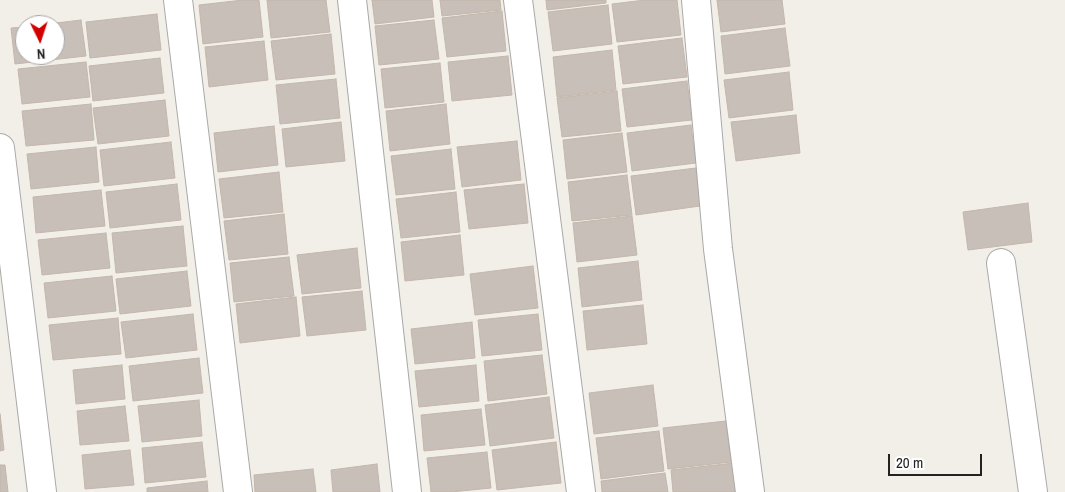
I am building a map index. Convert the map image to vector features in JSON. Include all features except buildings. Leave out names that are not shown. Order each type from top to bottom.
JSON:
[{"type":"street","points":[[178,0],[238,492]]},
{"type":"street","points":[[352,0],[407,492]]},
{"type":"street","points":[[518,0],[581,492]]},
{"type":"street","points":[[696,0],[718,249],[750,492]]},
{"type":"street","points":[[0,148],[42,492]]},
{"type":"street","points":[[1001,263],[1033,492]]}]
